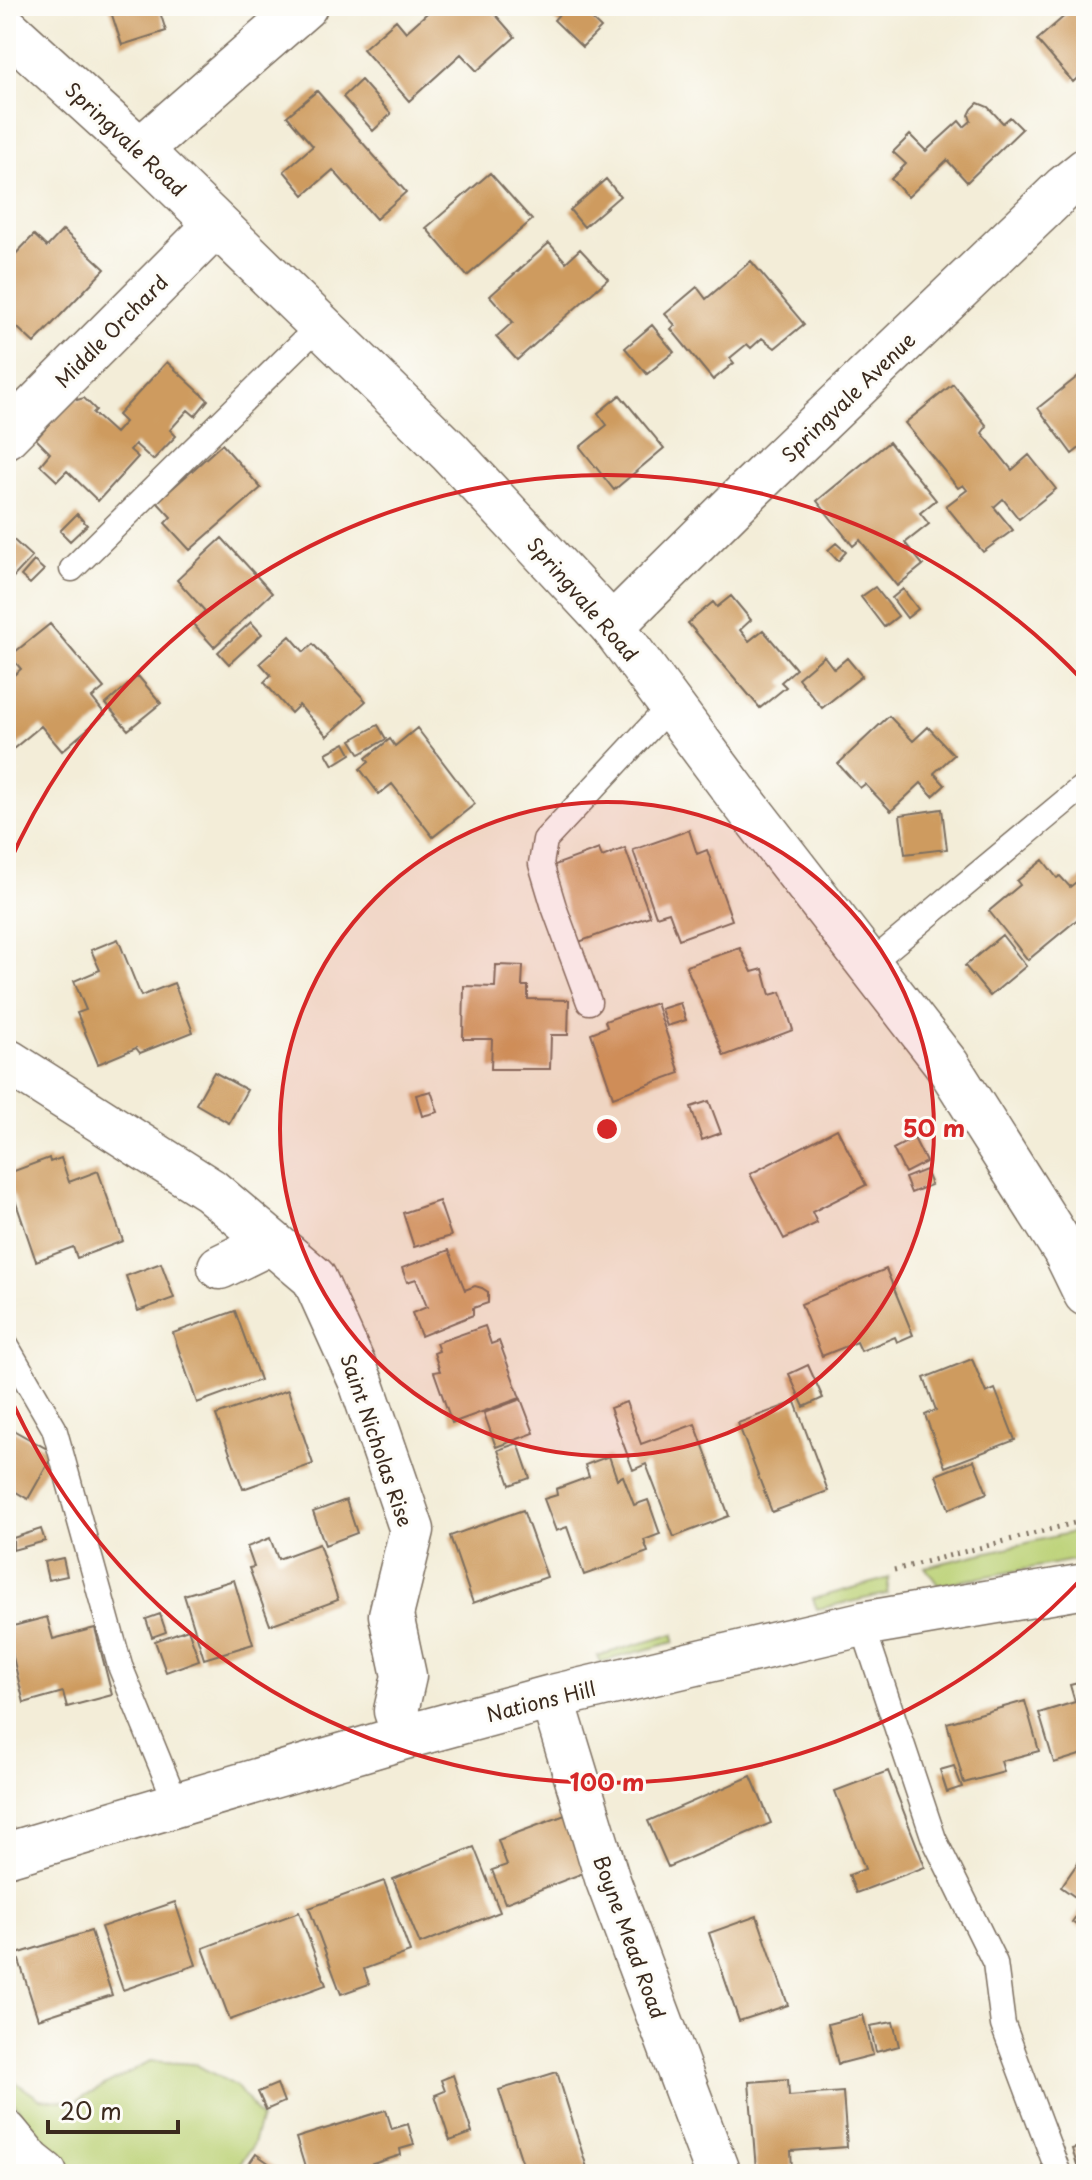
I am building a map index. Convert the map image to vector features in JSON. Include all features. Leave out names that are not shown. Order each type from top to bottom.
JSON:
[{"type":"street","points":[[140,150],[305,6]]},
{"type":"street","name":"Springvale Road","points":[[6,28],[140,150],[450,452],[612,626],[948,1066],[1065,1251],[1086,1294]]},
{"type":"street","name":"Springvale Avenue","points":[[612,626],[745,494],[1086,170]]},
{"type":"street","name":"Middle Orchard","points":[[6,436],[216,225]]},
{"type":"street","name":"Saint Nicholas Rise","points":[[9,1062],[210,1190],[314,1278],[361,1382],[412,1530],[391,1615],[404,1676],[396,1711],[405,1737]]},
{"type":"street","points":[[220,1267],[271,1242]]},
{"type":"street","name":"Nations Hill","points":[[6,1855],[405,1737],[552,1697],[862,1624],[1086,1586]]},
{"type":"street","name":"Boyne Mead Road","points":[[552,1697],[607,1878],[718,2174]]},
{"type":"street","points":[[6,2133],[30,2162],[45,2174]]},
{"type":"lane","points":[[72,569],[320,325]]},
{"type":"lane","points":[[589,1002],[541,864],[545,840],[671,705]]},
{"type":"lane","points":[[871,963],[1086,784]]},
{"type":"lane","points":[[6,1345],[54,1428],[120,1666],[177,1805]]},
{"type":"lane","points":[[862,1624],[934,1839],[995,1963],[1003,2025],[1059,2174]]},
{"type":"green space","points":[[1086,1529],[1086,1558],[938,1585],[925,1567]]},
{"type":"green space","points":[[889,1578],[887,1594],[817,1609],[813,1599]]},
{"type":"green space","points":[[674,1634],[674,1642],[600,1662],[597,1656]]},
{"type":"green space","points":[[150,2061],[195,2064],[236,2086],[261,2118],[251,2149],[231,2174],[76,2174],[43,2147],[11,2098],[6,2076],[40,2099],[75,2102]]},
{"type":"building","points":[[109,6],[158,6],[166,31],[122,45]]},
{"type":"building","points":[[435,6],[488,6],[515,37],[477,71],[461,54],[409,101],[363,49],[396,20],[406,32]]},
{"type":"building","points":[[566,6],[578,6],[601,28],[582,47],[554,20]]},
{"type":"building","points":[[1076,6],[1086,6],[1086,70],[1073,82],[1037,40]]},
{"type":"building","points":[[361,80],[391,114],[373,131],[343,97]]},
{"type":"building","points":[[317,91],[406,192],[376,219],[333,170],[304,195],[284,171],[313,146],[287,116]]},
{"type":"building","points":[[978,103],[988,107],[1003,123],[1010,117],[1022,129],[967,182],[947,160],[908,197],[891,179],[906,164],[893,152],[910,135],[926,151],[959,121],[964,127],[971,121],[969,115]]},
{"type":"building","points":[[490,173],[532,220],[467,276],[426,228]]},
{"type":"building","points":[[606,179],[620,196],[584,227],[570,210]]},
{"type":"building","points":[[63,230],[105,269],[34,343],[6,317],[6,264],[34,235],[47,247]]},
{"type":"building","points":[[549,243],[566,262],[580,249],[608,279],[517,360],[496,337],[513,322],[490,296]]},
{"type":"building","points":[[751,261],[804,324],[775,348],[762,338],[751,348],[747,344],[730,358],[734,363],[713,380],[671,329],[675,325],[665,314],[697,287],[706,299]]},
{"type":"building","points":[[652,325],[674,352],[647,374],[625,348]]},
{"type":"building","points":[[167,362],[208,400],[195,416],[188,410],[170,430],[176,436],[153,460],[135,444],[130,450],[138,457],[98,501],[67,471],[57,481],[40,465],[50,453],[36,439],[76,395],[77,400],[84,398],[96,410],[93,413],[115,433],[125,422],[118,415]]},
{"type":"building","points":[[1086,370],[1086,443],[1072,454],[1038,408]]},
{"type":"building","points":[[953,384],[987,426],[982,433],[1012,470],[1029,455],[1056,489],[1019,519],[1003,499],[994,507],[1013,530],[983,552],[946,506],[967,490],[963,485],[958,488],[905,423]]},
{"type":"building","points":[[620,395],[664,448],[614,490],[580,447],[607,425],[598,413]]},
{"type":"building","points":[[889,442],[936,500],[920,513],[929,524],[905,543],[923,565],[897,586],[860,540],[853,546],[817,501]]},
{"type":"building","points":[[222,444],[261,488],[190,550],[165,523],[171,517],[157,502]]},
{"type":"building","points":[[77,514],[87,525],[70,541],[60,531]]},
{"type":"building","points":[[6,533],[32,557],[6,585]]},
{"type":"building","points":[[222,538],[272,593],[214,647],[192,623],[205,611],[177,580]]},
{"type":"building","points":[[836,543],[846,552],[838,561],[828,550]]},
{"type":"building","points":[[34,561],[44,570],[30,584],[21,576]]},
{"type":"building","points":[[875,587],[898,616],[884,627],[861,597]]},
{"type":"building","points":[[903,589],[918,609],[907,618],[892,598]]},
{"type":"building","points":[[731,596],[751,620],[740,630],[749,641],[763,630],[796,669],[781,682],[786,687],[760,708],[688,623],[713,602],[717,607]]},
{"type":"building","points":[[251,622],[262,634],[229,664],[218,652]]},
{"type":"building","points":[[50,624],[104,688],[92,698],[105,714],[62,751],[41,726],[13,749],[6,741],[6,682],[21,669],[10,656]]},
{"type":"building","points":[[290,636],[304,652],[313,644],[366,701],[327,736],[299,705],[291,713],[264,682],[271,675],[260,663]]},
{"type":"building","points":[[824,656],[834,669],[847,658],[862,676],[822,708],[798,678]]},
{"type":"building","points":[[138,676],[161,703],[128,730],[106,704]]},
{"type":"building","points":[[889,716],[913,741],[928,727],[954,755],[934,773],[945,785],[933,796],[921,783],[891,811],[865,784],[860,788],[838,764]]},
{"type":"building","points":[[378,725],[386,739],[360,754],[351,740]]},
{"type":"building","points":[[417,728],[475,804],[433,837],[392,784],[379,794],[360,769],[369,762],[366,758],[390,739],[395,746]]},
{"type":"building","points":[[345,743],[351,754],[333,765],[326,753]]},
{"type":"building","points":[[942,809],[947,849],[905,854],[900,815]]},
{"type":"building","points":[[689,830],[697,854],[707,850],[732,920],[679,939],[669,912],[656,916],[633,850]]},
{"type":"building","points":[[625,848],[650,916],[579,942],[552,866],[599,849],[602,857]]},
{"type":"building","points":[[1043,860],[1057,878],[1060,876],[1070,887],[1086,874],[1086,905],[1082,908],[1085,913],[1028,960],[989,911],[1020,885],[1017,881]]},
{"type":"building","points":[[1002,935],[1026,966],[990,996],[965,966]]},
{"type":"building","points":[[118,939],[141,996],[174,983],[193,1032],[140,1053],[136,1048],[98,1064],[77,1013],[86,1010],[74,981],[100,970],[91,950]]},
{"type":"building","points":[[740,948],[752,972],[763,969],[770,995],[781,992],[793,1030],[724,1056],[686,966]]},
{"type":"building","points":[[496,965],[523,966],[522,986],[528,986],[528,999],[569,1000],[568,1035],[551,1035],[550,1069],[491,1069],[492,1039],[463,1039],[464,986],[495,987]]},
{"type":"building","points":[[656,1003],[680,1073],[613,1097],[591,1033],[607,1027],[605,1021]]},
{"type":"building","points":[[680,1003],[686,1020],[667,1026],[661,1009]]},
{"type":"building","points":[[214,1072],[247,1090],[229,1123],[196,1104]]},
{"type":"building","points":[[431,1091],[438,1112],[422,1116],[416,1095]]},
{"type":"building","points":[[709,1101],[721,1133],[702,1140],[691,1107]]},
{"type":"building","points":[[837,1129],[866,1185],[812,1212],[817,1223],[784,1239],[750,1174]]},
{"type":"building","points":[[914,1138],[926,1162],[905,1173],[893,1149]]},
{"type":"building","points":[[49,1158],[50,1162],[61,1158],[69,1182],[98,1171],[123,1241],[77,1258],[73,1247],[36,1261],[6,1174]]},
{"type":"building","points":[[925,1170],[931,1185],[911,1193],[905,1178]]},
{"type":"building","points":[[439,1201],[451,1236],[414,1247],[403,1213]]},
{"type":"building","points":[[449,1250],[465,1290],[475,1286],[482,1288],[488,1292],[488,1303],[473,1308],[473,1315],[421,1336],[412,1313],[427,1307],[416,1279],[407,1282],[402,1268]]},
{"type":"building","points":[[161,1263],[174,1298],[138,1311],[126,1276]]},
{"type":"building","points":[[886,1269],[913,1335],[897,1342],[895,1337],[861,1351],[857,1342],[822,1356],[801,1304]]},
{"type":"building","points":[[235,1311],[260,1380],[197,1403],[173,1333]]},
{"type":"building","points":[[485,1326],[491,1344],[499,1341],[520,1398],[452,1423],[434,1372],[440,1371],[434,1353],[439,1351],[436,1343]]},
{"type":"building","points":[[972,1359],[986,1393],[995,1389],[1015,1440],[945,1467],[925,1415],[936,1410],[924,1378]]},
{"type":"building","points":[[808,1365],[823,1398],[804,1407],[789,1374]]},
{"type":"building","points":[[288,1390],[313,1464],[243,1489],[216,1415]]},
{"type":"building","points":[[521,1399],[534,1433],[496,1447],[484,1413]]},
{"type":"building","points":[[626,1402],[641,1444],[695,1424],[729,1516],[674,1537],[646,1464],[633,1470],[610,1408]]},
{"type":"building","points":[[795,1402],[828,1491],[772,1512],[738,1423]]},
{"type":"building","points":[[6,1426],[54,1453],[28,1499],[6,1486]]},
{"type":"building","points":[[518,1443],[530,1478],[510,1485],[498,1450]]},
{"type":"building","points":[[609,1456],[617,1479],[623,1476],[634,1505],[648,1500],[660,1534],[644,1540],[648,1552],[584,1575],[567,1527],[556,1531],[544,1499],[557,1495],[556,1489],[589,1477],[585,1465]]},
{"type":"building","points":[[974,1460],[987,1493],[949,1509],[936,1475]]},
{"type":"building","points":[[346,1500],[357,1533],[325,1545],[313,1512]]},
{"type":"building","points":[[523,1510],[547,1577],[473,1603],[450,1536]]},
{"type":"building","points":[[41,1529],[45,1541],[13,1550],[13,1538]]},
{"type":"building","points":[[270,1538],[278,1559],[319,1544],[338,1600],[270,1625],[249,1568],[254,1567],[247,1547]]},
{"type":"building","points":[[63,1558],[67,1576],[48,1580],[44,1562]]},
{"type":"building","points":[[234,1580],[253,1644],[204,1659],[184,1595]]},
{"type":"building","points":[[160,1614],[166,1632],[152,1637],[146,1619]]},
{"type":"building","points":[[47,1617],[53,1639],[95,1628],[112,1695],[67,1707],[63,1692],[24,1703],[6,1628]]},
{"type":"building","points":[[188,1629],[199,1660],[166,1672],[155,1641]]},
{"type":"building","points":[[1086,1681],[1086,1753],[1054,1763],[1039,1713],[1075,1702],[1070,1685]]},
{"type":"building","points":[[1025,1701],[1039,1751],[1001,1761],[1004,1772],[964,1783],[947,1723]]},
{"type":"building","points":[[954,1766],[962,1787],[947,1792],[940,1770]]},
{"type":"building","points":[[888,1771],[925,1867],[856,1893],[849,1875],[865,1869],[835,1791]]},
{"type":"building","points":[[751,1776],[771,1823],[668,1867],[648,1821]]},
{"type":"building","points":[[565,1815],[586,1872],[505,1903],[492,1870],[507,1865],[498,1840]]},
{"type":"building","points":[[474,1847],[500,1912],[420,1944],[393,1879]]},
{"type":"building","points":[[1086,1851],[1086,1932],[1072,1922],[1085,1904],[1061,1887]]},
{"type":"building","points":[[384,1881],[410,1952],[364,1969],[369,1984],[341,1994],[309,1908]]},
{"type":"building","points":[[175,1902],[196,1965],[123,1990],[101,1927]]},
{"type":"building","points":[[299,1912],[326,1985],[230,2020],[203,1948]]},
{"type":"building","points":[[757,1916],[788,2005],[739,2021],[709,1933]]},
{"type":"building","points":[[91,1931],[112,1995],[38,2019],[17,1954]]},
{"type":"building","points":[[863,2015],[873,2055],[838,2064],[828,2024]]},
{"type":"building","points":[[893,2022],[899,2046],[876,2052],[870,2026]]},
{"type":"building","points":[[557,2072],[588,2171],[576,2174],[526,2174],[499,2090]]},
{"type":"building","points":[[453,2075],[472,2133],[450,2141],[435,2095],[445,2091],[441,2080]]},
{"type":"building","points":[[788,2079],[789,2096],[843,2092],[847,2147],[791,2151],[792,2168],[756,2170],[749,2082]]},
{"type":"building","points":[[277,2084],[284,2102],[266,2110],[258,2092]]},
{"type":"building","points":[[386,2110],[392,2129],[408,2124],[414,2145],[400,2149],[401,2155],[341,2174],[307,2174],[296,2138]]},
{"type":"building","points":[[1086,2145],[1086,2174],[1080,2174],[1072,2149]]},
{"type":"building","points":[[256,2154],[284,2174],[242,2174]]}]
